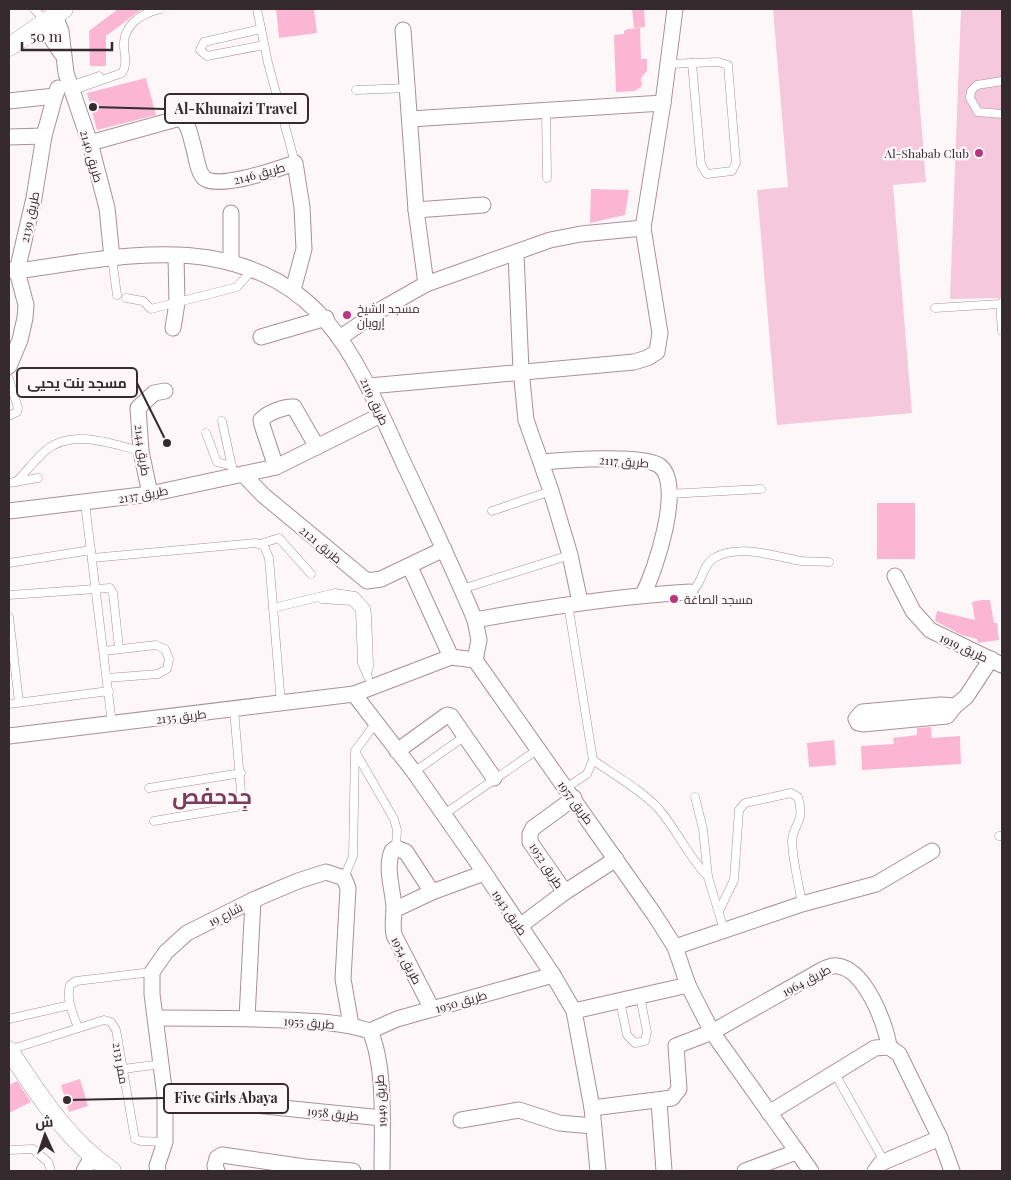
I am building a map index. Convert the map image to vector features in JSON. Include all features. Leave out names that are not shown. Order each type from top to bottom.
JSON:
[{"type":"street","points":[[370,386],[521,370],[634,362],[647,358],[656,352],[660,333],[642,228],[663,103],[675,9]]},
{"type":"street","points":[[9,47],[52,18]]},
{"type":"street","name":"طريق 2140","points":[[52,18],[69,83],[90,143],[107,208],[112,258]]},
{"type":"street","points":[[403,30],[416,210],[426,284]]},
{"type":"street","name":"طريق 2139","points":[[9,366],[20,340],[26,305],[13,270],[34,198],[44,136],[55,96],[69,83]]},
{"type":"street","points":[[9,101],[55,96]]},
{"type":"street","points":[[410,119],[663,103]]},
{"type":"street","name":"طريق 2146","points":[[90,143],[180,118],[188,126],[200,171],[204,178],[211,181],[231,181],[295,163],[302,208],[304,249],[293,290]]},
{"type":"street","points":[[9,137],[44,136]]},
{"type":"street","points":[[416,210],[483,205]]},
{"type":"street","points":[[231,213],[231,264]]},
{"type":"street","points":[[341,337],[426,284],[516,254],[550,240],[581,234],[642,228]]},
{"type":"street","points":[[516,254],[521,370],[526,420],[542,462],[570,555],[574,603]]},
{"type":"street","points":[[172,328],[177,303],[176,256]]},
{"type":"street","name":"طريق 2119","points":[[13,270],[112,258],[176,256],[208,258],[252,270],[293,290],[326,318],[341,337],[370,386],[381,415],[444,548],[475,620],[479,640],[475,660]]},
{"type":"street","points":[[261,337],[326,318]]},
{"type":"street","name":"طريق 2144","points":[[150,494],[141,451],[138,408],[154,393],[165,391]]},
{"type":"street","points":[[276,467],[262,425],[262,420],[265,416],[289,406],[294,407],[317,447]]},
{"type":"street","name":"طريق 2137","points":[[9,509],[85,503],[150,494],[236,472],[276,467],[381,415]]},
{"type":"street","name":"طريق 2117","points":[[542,462],[574,459],[653,462],[665,471],[668,514],[664,536],[652,577],[643,594]]},
{"type":"street","name":"طريق 2121","points":[[236,472],[362,578],[374,582],[410,567],[444,548]]},
{"type":"street","points":[[410,567],[451,657]]},
{"type":"street","name":"طريق 1919","points":[[895,576],[912,611],[930,630],[997,662]]},
{"type":"street","points":[[475,620],[574,603],[643,594],[690,592]]},
{"type":"street","points":[[354,694],[368,681],[451,657],[475,660]]},
{"type":"street","name":"طريق 1957","points":[[475,660],[616,859],[675,947],[688,985],[712,1032],[811,1171]]},
{"type":"street","points":[[955,706],[942,705],[862,712],[856,719],[858,723],[863,724],[947,716],[997,662]]},
{"type":"street","name":"طريق 2135","points":[[9,736],[354,694]]},
{"type":"street","name":"طريق 1943","points":[[354,694],[375,724],[414,772],[553,975],[574,1011],[592,1108],[598,1171]]},
{"type":"street","points":[[397,751],[446,716],[451,716],[494,778]]},
{"type":"street","name":"طريق 1952","points":[[565,892],[530,842],[530,834],[533,828],[570,793]]},
{"type":"street","points":[[396,848],[406,852],[432,892]]},
{"type":"street","name":"طريق 1954","points":[[396,848],[390,855],[394,910],[391,922],[394,935],[432,1009]]},
{"type":"street","points":[[675,947],[802,904],[876,884],[932,851]]},
{"type":"street","name":"طريق 1952","points":[[520,926],[565,892],[616,859]]},
{"type":"street","name":"شارع 19","points":[[152,972],[166,952],[187,933],[252,900],[326,872],[344,878]]},
{"type":"street","points":[[394,910],[432,892],[484,873]]},
{"type":"street","points":[[344,878],[348,888],[343,980],[351,1025]]},
{"type":"street","points":[[247,1018],[252,900]]},
{"type":"street","name":"طريق 1964","points":[[712,1032],[822,970],[834,965],[851,971],[859,978],[884,1024],[889,1047],[899,1054],[940,1138],[952,1171]]},
{"type":"street","points":[[152,972],[152,994],[165,1096],[165,1142],[155,1169]]},
{"type":"street","name":"طريق 1950","points":[[370,1031],[383,1024],[432,1009],[553,975]]},
{"type":"street","points":[[574,1011],[688,985]]},
{"type":"street","name":"طريق 1955","points":[[156,1018],[247,1018],[351,1025],[370,1031]]},
{"type":"street","name":"طريق 1949","points":[[370,1031],[377,1046],[382,1118],[382,1171]]},
{"type":"street","points":[[592,1108],[672,1098],[679,1089],[676,1046],[712,1032]]},
{"type":"street","points":[[769,1113],[875,1048],[889,1047]]},
{"type":"street","points":[[9,1050],[88,1164],[112,1171]]},
{"type":"street","name":"طريق 1958","points":[[165,1096],[382,1118]]},
{"type":"street","points":[[659,1101],[664,1171]]},
{"type":"street","points":[[461,1120],[519,1110],[559,1123],[594,1126]]},
{"type":"street","points":[[880,1166],[940,1138]]},
{"type":"street","points":[[744,1171],[796,1152]]},
{"type":"street","points":[[217,1171],[215,1166],[216,1158],[222,1156],[304,1169],[353,1171]]},
{"type":"lane","points":[[34,9],[52,18]]},
{"type":"lane","points":[[69,83],[116,71],[125,60],[125,33],[142,15],[160,9]]},
{"type":"lane","name":"طريق 2146","points":[[257,9],[260,29],[295,163]]},
{"type":"lane","points":[[260,29],[204,42],[200,50],[207,56],[264,45]]},
{"type":"lane","points":[[668,64],[692,63],[724,63],[730,69],[736,163],[732,171],[720,174],[707,174],[701,165],[692,63]]},
{"type":"lane","points":[[1002,81],[977,85],[971,91],[970,98],[978,112],[1002,114]]},
{"type":"lane","points":[[356,90],[408,88]]},
{"type":"lane","points":[[546,110],[547,178]]},
{"type":"lane","points":[[112,258],[118,294]]},
{"type":"lane","points":[[126,298],[143,301],[151,309],[237,288],[252,270]]},
{"type":"lane","points":[[935,308],[1001,303],[1002,331]]},
{"type":"lane","points":[[9,379],[18,408],[17,412],[9,416]]},
{"type":"lane","points":[[222,421],[236,472]]},
{"type":"lane","points":[[206,433],[217,462],[236,472]]},
{"type":"lane","points":[[12,482],[45,451],[71,439],[82,438],[141,451]]},
{"type":"lane","points":[[12,482],[38,478]]},
{"type":"lane","points":[[668,494],[761,489]]},
{"type":"lane","points":[[492,511],[551,491]]},
{"type":"lane","points":[[85,503],[112,724]]},
{"type":"lane","points":[[9,563],[91,554],[260,544],[272,538],[279,538],[311,574]]},
{"type":"lane","points":[[260,544],[268,554],[281,704]]},
{"type":"lane","points":[[690,592],[696,587],[706,565],[725,553],[782,555],[802,561],[829,562]]},
{"type":"lane","points":[[462,588],[570,555]]},
{"type":"lane","points":[[9,596],[107,587],[113,590],[119,648]]},
{"type":"lane","points":[[273,608],[335,593],[348,593],[361,601],[367,615],[368,681]]},
{"type":"lane","points":[[570,793],[587,774],[593,760],[574,603]]},
{"type":"lane","points":[[9,617],[19,702]]},
{"type":"lane","points":[[104,651],[119,648],[162,646],[168,654],[169,664],[167,669],[158,674],[107,678]]},
{"type":"lane","points":[[9,704],[109,691]]},
{"type":"lane","points":[[154,822],[240,806],[243,800],[234,710]]},
{"type":"lane","points":[[344,878],[352,856],[355,751],[375,724]]},
{"type":"lane","points":[[414,772],[466,735]]},
{"type":"lane","points":[[442,815],[537,750]]},
{"type":"lane","points":[[355,751],[394,819],[397,830],[396,848]]},
{"type":"lane","points":[[593,760],[648,798],[659,810],[696,864],[708,877]]},
{"type":"lane","points":[[149,788],[241,773]]},
{"type":"lane","points":[[719,911],[734,880],[739,810],[741,806],[790,792],[798,797],[801,808],[801,818],[792,840],[802,904]]},
{"type":"lane","points":[[695,797],[702,829],[708,877],[713,899],[719,911],[724,930]]},
{"type":"lane","points":[[78,1028],[70,1005],[68,994],[70,985],[76,981],[152,972]]},
{"type":"lane","points":[[620,1001],[627,1035],[635,1043],[645,1041],[647,1032],[640,996]]},
{"type":"lane","points":[[9,1019],[70,1005]]},
{"type":"lane","name":"ممر 2131","points":[[9,1050],[104,1020],[111,1022],[116,1030],[135,1139],[165,1142]]},
{"type":"lane","points":[[122,1069],[162,1064]]},
{"type":"lane","points":[[834,1072],[880,1166]]},
{"type":"lane","points":[[9,1150],[33,1149],[48,1162],[51,1171]]},
{"type":"shaded area","points":[[773,9],[912,9],[926,182],[893,185],[912,413],[777,425],[757,190],[788,187]]},
{"type":"shaded area","name":"Al-Shabab Club","points":[[961,9],[1002,9],[1002,298],[950,299]]},
{"type":"building","points":[[118,9],[142,9],[106,36],[106,66],[90,66],[89,31]]},
{"type":"building","points":[[276,9],[314,9],[317,33],[279,38]]},
{"type":"building","points":[[632,9],[644,9],[645,27],[634,28]]},
{"type":"building","points":[[640,28],[641,59],[647,59],[647,71],[641,78],[642,86],[635,91],[616,92],[614,35],[624,34],[624,31],[628,29]]},
{"type":"building","points":[[146,78],[156,115],[97,130],[87,93]]},
{"type":"building","points":[[591,189],[629,190],[625,215],[590,223]]},
{"type":"building","points":[[877,503],[915,503],[915,559],[877,559]]},
{"type":"building","points":[[990,600],[994,623],[997,623],[999,640],[978,643],[977,639],[962,635],[935,621],[937,611],[975,620],[972,602]]},
{"type":"building","points":[[931,727],[932,738],[960,736],[961,764],[862,770],[861,746],[894,744],[893,738],[917,735],[917,728]]},
{"type":"building","points":[[834,740],[836,765],[809,767],[807,743]]},
{"type":"building","points":[[80,1079],[88,1106],[69,1112],[61,1085]]},
{"type":"building","points":[[17,1081],[31,1102],[9,1113],[9,1085]]},
{"type":"place","name":"Al-Khunaizi Travel","points":[[93,107]]},
{"type":"place","name":"Al-Shabab Club","points":[[979,153]]},
{"type":"place","name":"مسجد الشيخ إرويان","points":[[347,315]]},
{"type":"place","name":"مسجد بنت يحيى","points":[[167,443]]},
{"type":"place","name":"مسجد الصاغة","points":[[674,599]]},
{"type":"place","name":"Five Girls Abaya","points":[[67,1100]]},
{"type":"district","name":"جِدحفص","points":[[212,795]]}]
